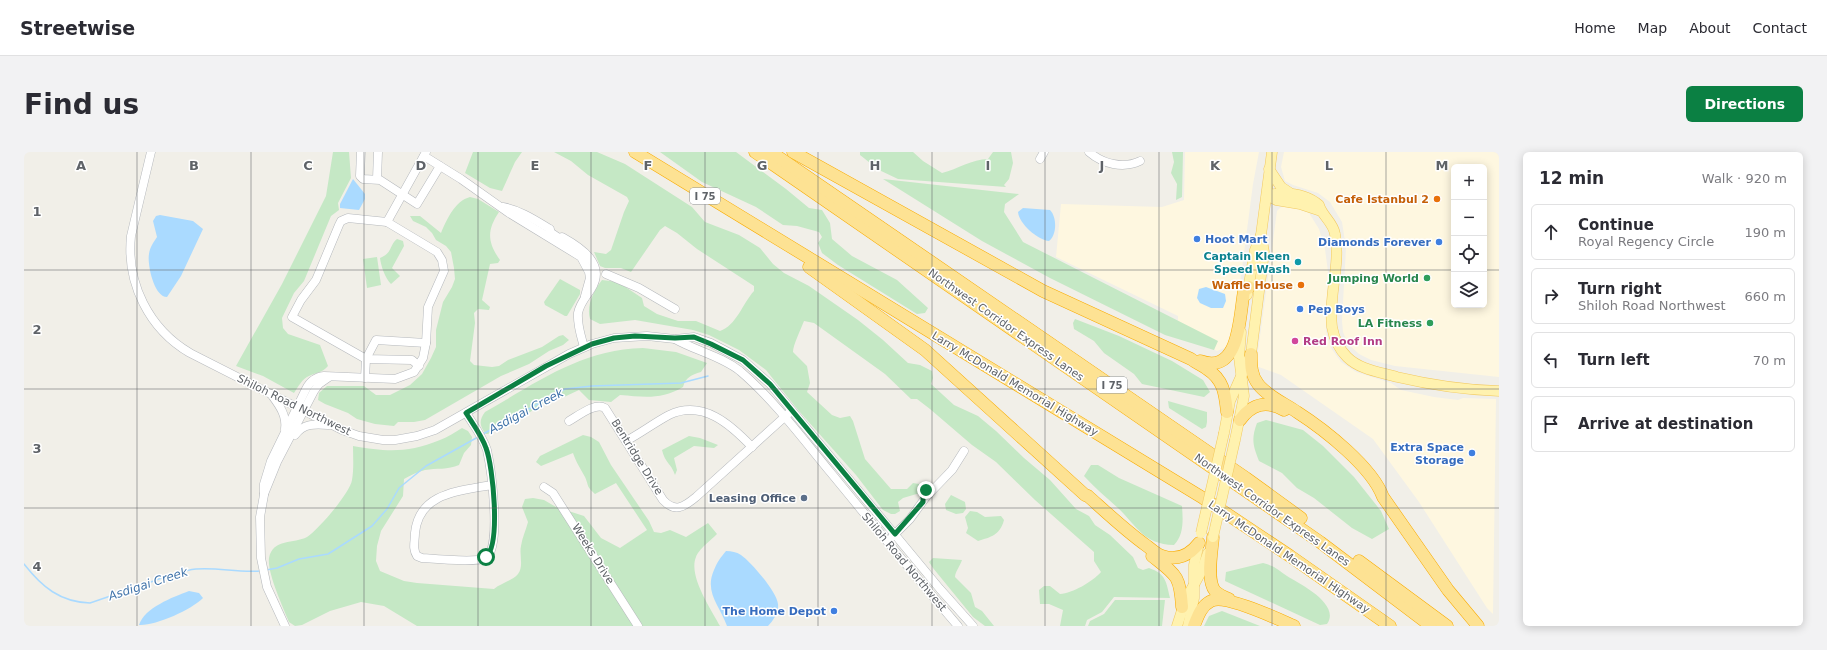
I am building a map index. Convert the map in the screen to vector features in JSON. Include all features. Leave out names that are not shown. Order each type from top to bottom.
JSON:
[{"type":"highway","name":"Larry McDonald Memorial Highway","points":[[634,152],[1203,498],[1290,556],[1390,626]]},
{"type":"highway","name":"Northwest Corridor Express Lanes","points":[[755,152],[1314,538],[1431,626]]},
{"type":"highway","name":"I 75","points":[[771,152],[1246,478],[1447,626]]},
{"type":"highway","points":[[793,152],[1043,291],[1191,359],[1206,368],[1220,380],[1225,391],[1227,412]]},
{"type":"highway","points":[[776,239],[813,271],[924,350],[1085,495],[1160,556],[1171,558],[1181,557],[1194,550],[1200,538]]},
{"type":"highway","points":[[1191,359],[1213,364],[1222,362],[1229,356],[1235,340],[1244,292],[1249,286]]},
{"type":"highway","points":[[1251,354],[1252,372],[1258,384],[1269,394],[1305,417],[1333,439],[1366,470],[1379,487],[1383,497],[1438,576],[1478,626]]},
{"type":"highway","points":[[1240,420],[1250,408],[1260,404],[1271,404],[1281,409],[1331,445],[1354,467],[1375,492],[1383,497]]},
{"type":"highway","points":[[1085,495],[1086,500],[1099,512],[1173,573],[1180,583],[1182,607]]},
{"type":"highway","points":[[1213,537],[1210,573],[1212,585],[1215,590],[1234,602],[1294,626]]},
{"type":"highway","points":[[1194,626],[1203,606],[1211,601],[1221,600],[1234,602]]},
{"type":"main road","points":[[1177,626],[1182,607],[1204,566],[1213,537],[1240,420],[1244,396],[1239,357],[1255,250],[1261,235],[1272,152]]},
{"type":"main road","points":[[1269,169],[1281,187],[1294,194],[1315,201],[1320,205],[1321,211],[1331,223],[1336,240],[1337,261],[1332,327],[1337,344],[1347,357],[1367,369],[1425,383],[1452,388],[1499,391]]},
{"type":"main road","points":[[1267,195],[1279,192],[1294,194]]},
{"type":"main road","points":[[1267,195],[1276,200],[1300,204],[1321,211]]},
{"type":"main road","points":[[1188,626],[1194,598],[1194,565],[1224,433],[1227,412],[1251,354],[1264,252],[1261,235]]},
{"type":"street","name":"Shiloh Road Northwest","points":[[152,152],[135,216],[130,247],[133,276],[142,302],[153,320],[178,345],[332,425],[359,436],[383,440],[395,440],[426,434],[466,413],[546,366],[584,347],[606,340],[635,336],[675,338],[694,337],[743,360],[770,384],[952,603],[973,626]]},
{"type":"street","points":[[361,152],[360,176],[363,179],[377,179],[417,204],[440,166]]},
{"type":"street","points":[[377,179],[378,152]]},
{"type":"street","points":[[1089,152],[1110,164],[1127,165],[1140,161]]},
{"type":"street","points":[[387,222],[425,154],[509,213],[581,257],[589,272],[590,278],[578,319],[584,347]]},
{"type":"street","points":[[501,206],[512,208],[550,229],[550,232],[559,238],[562,237],[582,248],[592,260],[595,281],[585,296]]},
{"type":"street","points":[[264,496],[312,380],[320,376],[402,378],[414,372],[419,366],[424,358],[428,307],[444,271],[442,260],[433,249],[387,222],[348,218],[341,221],[316,280],[301,300],[292,317],[366,359],[412,360],[419,366]]},
{"type":"street","points":[[639,288],[675,309]]},
{"type":"street","name":"Shiloh Road Northwest","points":[[675,338],[690,347],[727,362],[739,371],[785,417],[886,541],[958,626]]},
{"type":"street","points":[[365,378],[366,359],[376,340],[426,343]]},
{"type":"street","points":[[271,394],[285,418],[284,437]]},
{"type":"street","name":"Bentridge Drive","points":[[569,421],[595,407],[602,406],[608,410],[663,500],[668,505],[675,508],[687,504],[792,410]]},
{"type":"street","points":[[285,626],[270,594],[261,558],[260,517],[267,472],[300,409]]},
{"type":"street","points":[[626,441],[670,415],[690,411],[703,412],[718,417],[734,428],[752,447]]},
{"type":"street","points":[[466,413],[487,449],[495,519],[492,550],[486,557],[477,560],[422,558],[416,556],[413,547],[416,527],[426,507],[431,501],[440,496],[491,485]]},
{"type":"street","points":[[278,462],[299,429],[310,425],[332,425]]},
{"type":"street","points":[[886,541],[895,534],[923,502],[930,500],[938,489],[939,483],[952,470],[964,451]]},
{"type":"street","name":"Weeks Drive","points":[[544,487],[553,493],[638,626]]},
{"type":"shaded area","points":[[1185,152],[1259,152],[1253,184],[1232,345],[1217,351],[1178,332],[1178,316],[1056,257],[1061,204],[1162,207],[1184,200]]},
{"type":"shaded area","points":[[1284,152],[1499,152],[1499,377],[1395,366],[1371,360],[1359,354],[1348,344],[1343,332],[1342,321],[1346,248],[1342,222],[1330,202],[1318,193],[1285,181],[1281,167]]},
{"type":"shaded area","points":[[1281,207],[1294,207],[1309,213],[1319,229],[1325,249],[1328,272],[1326,331],[1331,348],[1341,362],[1356,372],[1391,383],[1401,390],[1458,400],[1463,398],[1496,399],[1493,614],[1487,608],[1419,502],[1373,439],[1281,375],[1256,366],[1277,211]]},
{"type":"green space","points":[[333,152],[349,152],[351,178],[338,203],[339,210],[331,216],[304,281],[294,293],[282,318],[283,328],[288,334],[320,345],[328,366],[304,379],[294,393],[263,376],[236,366],[282,284],[326,196]]},
{"type":"green space","points":[[473,152],[522,152],[515,162],[502,191],[490,188],[465,173]]},
{"type":"green space","points":[[554,152],[597,152],[625,164],[692,207],[705,222],[739,235],[760,248],[773,264],[784,273],[809,286],[858,320],[908,363],[920,365],[932,371],[933,378],[931,384],[954,405],[978,416],[996,431],[1050,480],[1076,509],[1089,516],[1095,525],[1110,535],[1133,557],[1138,568],[1143,570],[1149,568],[1159,573],[1166,583],[1170,598],[1114,597],[1102,612],[1087,620],[1085,626],[1060,626],[1063,610],[1049,604],[1040,604],[1039,590],[1044,586],[1050,586],[1060,594],[1071,592],[1088,583],[1101,572],[1094,561],[1094,552],[1035,500],[996,462],[972,445],[917,399],[911,399],[885,374],[814,323],[804,321],[793,349],[793,352],[807,366],[810,383],[807,392],[832,415],[840,418],[850,416],[865,459],[891,489],[907,489],[913,483],[919,484],[923,488],[920,493],[903,498],[898,502],[900,511],[895,514],[891,514],[883,510],[856,475],[798,410],[766,370],[739,350],[709,335],[693,330],[635,320],[600,324],[590,319],[590,304],[596,288],[602,280],[618,282],[642,298],[644,306],[657,314],[678,321],[696,321],[720,331],[731,324],[735,319],[754,291],[754,286],[665,226],[660,230],[631,272],[621,268],[605,268],[600,266],[594,252],[606,254],[611,250],[629,201],[627,197],[588,175],[571,161]]},
{"type":"green space","points":[[660,152],[736,152],[809,208],[822,210],[830,223],[832,239],[852,256],[897,280],[928,308],[925,313],[917,314],[838,265],[822,253],[818,243],[822,237],[819,232],[797,226],[783,225],[756,207],[702,182]]},
{"type":"green space","points":[[860,152],[913,152],[923,161],[942,173],[971,162],[988,159],[993,152],[1011,152],[1013,163],[1009,179],[1004,185],[1006,187],[898,179],[879,170],[860,155]]},
{"type":"green space","points":[[1172,152],[1183,152],[1182,197],[1176,200],[1177,184],[1171,173],[1174,162]]},
{"type":"green space","points":[[883,179],[1019,194],[1005,204],[1004,212],[1023,242],[1218,341],[1214,350],[1165,335],[1050,278],[982,241]]},
{"type":"green space","points":[[470,197],[478,199],[499,212],[492,225],[490,236],[493,247],[500,260],[498,263],[490,264],[482,300],[490,307],[489,310],[478,309],[474,313],[475,323],[470,361],[474,365],[492,367],[499,366],[508,360],[542,347],[559,336],[563,335],[569,340],[563,345],[549,351],[529,364],[501,376],[425,420],[398,422],[394,426],[375,424],[357,419],[348,413],[318,400],[319,393],[327,386],[364,386],[376,395],[390,395],[410,385],[422,374],[436,347],[436,330],[443,302],[455,279],[451,252],[446,246],[436,240],[426,227],[413,221],[410,216],[420,216],[441,233],[456,206],[460,202]]},
{"type":"green space","points":[[397,239],[403,241],[404,246],[392,268],[400,276],[391,284],[387,279],[381,265],[380,258],[387,254]]},
{"type":"green space","points":[[377,257],[381,285],[367,288],[363,259]]},
{"type":"green space","points":[[560,279],[580,290],[580,294],[567,316],[545,305],[544,302]]},
{"type":"green space","points":[[1075,319],[1119,336],[1172,361],[1203,380],[1210,392],[1204,397],[1142,384],[1134,374],[1104,353],[1094,341],[1074,329],[1073,323]]},
{"type":"green space","points":[[643,348],[676,352],[707,363],[701,372],[692,375],[687,379],[683,387],[660,396],[620,395],[611,402],[589,400],[579,390],[564,397],[554,397],[519,419],[509,421],[488,434],[486,434],[481,426],[481,420],[485,412],[560,370],[579,361],[599,355],[620,350]]},
{"type":"green space","points":[[1168,401],[1207,412],[1206,427],[1202,429],[1169,408]]},
{"type":"green space","points":[[1266,420],[1303,430],[1323,446],[1354,477],[1381,511],[1389,529],[1372,539],[1352,528],[1314,498],[1297,488],[1282,473],[1259,461],[1254,447],[1253,438],[1257,423]]},
{"type":"green space","points":[[462,428],[468,431],[472,437],[471,445],[464,453],[459,465],[455,467],[425,470],[404,479],[403,496],[381,531],[377,546],[376,561],[380,571],[404,581],[494,589],[513,578],[520,571],[521,546],[528,522],[522,507],[525,499],[533,498],[544,500],[556,507],[584,516],[601,538],[620,548],[647,530],[616,483],[595,494],[590,489],[573,453],[541,466],[536,462],[540,456],[583,435],[591,437],[599,442],[611,465],[649,521],[654,532],[661,533],[670,530],[686,537],[708,523],[717,534],[699,551],[694,565],[698,583],[706,602],[720,626],[417,626],[384,606],[361,602],[330,611],[302,625],[295,626],[289,622],[270,572],[269,558],[271,552],[279,544],[307,537],[326,519],[340,502],[352,480],[353,446],[387,450],[407,449],[440,440]]},
{"type":"green space","points":[[689,436],[700,438],[718,445],[714,448],[694,446],[674,458],[677,470],[675,475],[662,450]]},
{"type":"green space","points":[[1091,465],[1098,465],[1119,478],[1182,506],[1183,522],[1180,537],[1174,545],[1155,541],[1142,533],[1084,476]]},
{"type":"green space","points":[[951,495],[965,502],[966,509],[963,513],[956,514],[946,510],[945,504]]},
{"type":"green space","points":[[970,511],[977,512],[985,517],[1001,516],[1004,520],[1000,529],[994,535],[978,541],[966,533],[968,528],[965,517]]},
{"type":"green space","points":[[933,558],[962,560],[955,577],[971,593],[975,607],[982,611],[994,626],[985,626],[973,617],[933,568],[929,562]]},
{"type":"green space","points":[[1263,563],[1276,568],[1309,589],[1324,602],[1330,617],[1327,624],[1320,625],[1225,581],[1226,572]]},
{"type":"green space","points":[[1115,600],[1165,600],[1162,626],[1088,626],[1090,621],[1104,614]]},
{"type":"green space","points":[[1222,611],[1260,626],[1204,626],[1209,616]]},
{"type":"water","points":[[353,179],[365,194],[365,199],[359,210],[340,208],[340,204]]},
{"type":"water","points":[[1023,208],[1050,210],[1055,221],[1055,230],[1054,235],[1049,241],[1035,235],[1025,226],[1019,217],[1018,212]]},
{"type":"water","points":[[160,215],[193,221],[203,229],[181,276],[167,297],[162,296],[158,292],[152,279],[149,265],[149,252],[157,237],[153,221],[156,216]]},
{"type":"water","points":[[1206,287],[1225,294],[1226,301],[1223,308],[1211,308],[1200,303],[1197,298],[1199,289]]},
{"type":"water","points":[[726,551],[736,552],[741,555],[757,570],[777,599],[778,610],[772,622],[768,626],[727,626],[714,599],[711,585],[711,578],[715,567]]},
{"type":"water","points":[[189,591],[199,593],[203,598],[182,612],[154,623],[139,625],[142,619],[153,608],[167,600]]},
{"type":"waterway","name":"Asdigai Creek","points":[[483,434],[565,389],[592,386],[681,383],[708,376]]},
{"type":"waterway","name":"Asdigai Creek","points":[[266,570],[277,568],[299,559],[328,554],[336,549],[372,526],[387,509],[399,488],[426,466],[478,437]]},
{"type":"waterway","name":"Asdigai Creek","points":[[24,564],[38,580],[52,592],[70,600],[90,603],[172,574],[190,570],[212,569],[260,571]]},
{"type":"place","name":"Cafe Istanbul 2","points":[[1437,199]]},
{"type":"place","name":"Hoot Mart","points":[[1197,239]]},
{"type":"place","name":"Diamonds Forever","points":[[1439,242]]},
{"type":"place","name":"Captain Kleen Speed Wash","points":[[1298,262]]},
{"type":"place","name":"Jumping World","points":[[1427,278]]},
{"type":"place","name":"Waffle House","points":[[1301,285]]},
{"type":"place","name":"Pep Boys","points":[[1300,309]]},
{"type":"place","name":"LA Fitness","points":[[1430,323]]},
{"type":"place","name":"Red Roof Inn","points":[[1295,341]]},
{"type":"place","name":"Extra Space Storage","points":[[1472,453]]},
{"type":"place","name":"Leasing Office","points":[[804,498]]},
{"type":"place","name":"The Home Depot","points":[[834,611]]},
{"type":"route","points":[[486,557],[492,550],[495,519],[489,463],[487,449],[484,442],[466,413],[569,354],[592,344],[614,338],[635,336],[675,338],[694,337],[743,360],[770,384],[895,534],[910,519],[923,502],[923,494],[926,490]]}]
